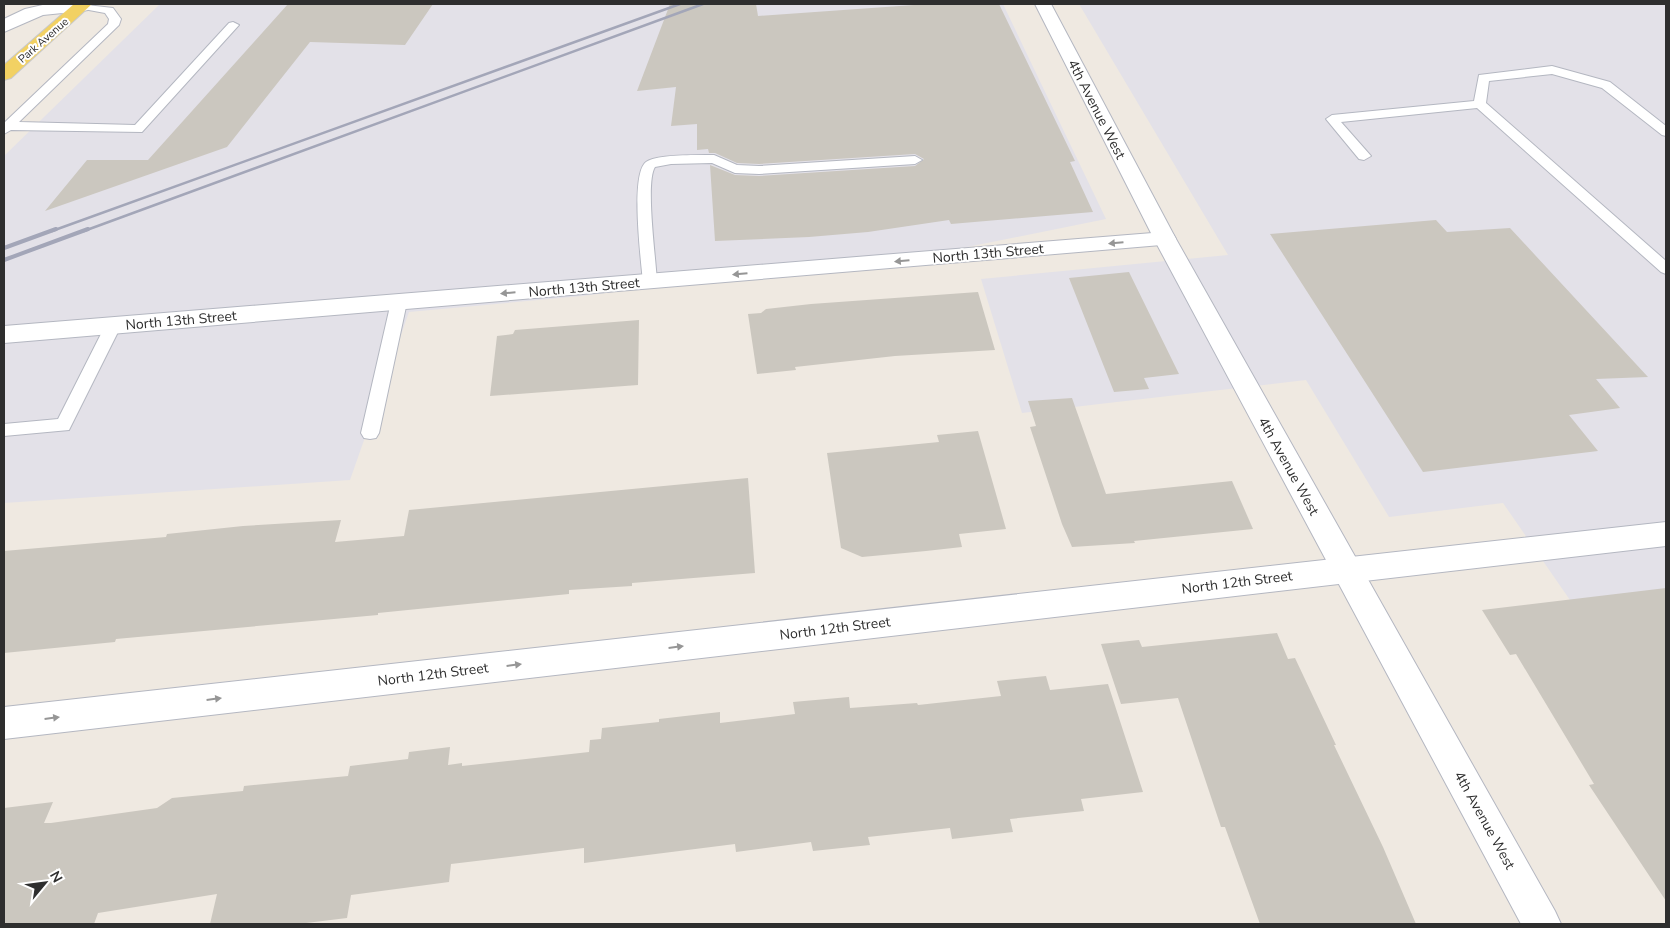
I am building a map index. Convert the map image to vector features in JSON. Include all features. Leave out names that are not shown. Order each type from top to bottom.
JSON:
[{"type":"main road","name":"Park Avenue","points":[[4,74],[83,5]]},
{"type":"street","name":"4th Avenue West","points":[[1043,4],[1165,239],[1542,924]]},
{"type":"street","name":"Park Avenue","points":[[4,27],[13,21],[37,12],[61,6],[83,5]]},
{"type":"street","name":"North 13th Street","points":[[4,335],[1165,239]]},
{"type":"street","name":"North 12th Street","points":[[4,723],[1666,534]]},
{"type":"lane","points":[[6,128],[113,25],[115,19],[109,10],[83,5]]},
{"type":"lane","points":[[6,128],[138,129],[233,25]]},
{"type":"lane","points":[[1480,104],[1483,78],[1552,70],[1606,85],[1666,132]]},
{"type":"lane","points":[[1364,156],[1332,118],[1480,104],[1666,269]]},
{"type":"lane","points":[[650,282],[644,200],[645,172],[651,164],[671,160],[714,159],[735,169],[759,170],[915,160]]},
{"type":"lane","points":[[370,433],[399,302]]},
{"type":"lane","points":[[4,430],[63,425],[113,326]]},
{"type":"shaded area","points":[[160,4],[1003,4],[1106,219],[962,248],[582,296],[409,312],[350,480],[4,503],[4,156]]},
{"type":"shaded area","points":[[1079,4],[1666,4],[1666,739],[1503,503],[1389,517],[1306,380],[1022,413],[981,279],[1228,255]]},
{"type":"building","points":[[288,4],[433,4],[405,45],[310,42],[227,147],[45,211],[87,160],[148,160]]},
{"type":"building","points":[[670,4],[756,4],[758,16],[928,4],[999,4],[1075,161],[1070,162],[1093,212],[951,224],[949,220],[868,232],[809,237],[715,241],[710,165],[735,175],[759,176],[915,166],[924,159],[915,154],[759,164],[737,163],[715,153],[709,153],[708,149],[697,150],[697,124],[671,126],[676,87],[637,91]]},
{"type":"building","points":[[1436,220],[1447,232],[1510,228],[1648,377],[1596,379],[1620,408],[1569,415],[1598,451],[1423,472],[1270,234]]},
{"type":"building","points":[[1129,272],[1179,374],[1144,378],[1149,389],[1114,392],[1069,278]]},
{"type":"building","points":[[978,292],[995,350],[895,356],[795,367],[796,370],[757,374],[748,314],[761,313],[766,309],[811,304]]},
{"type":"building","points":[[639,320],[638,385],[490,396],[497,336],[513,334],[515,330]]},
{"type":"building","points":[[1072,398],[1106,494],[1232,481],[1253,529],[1134,541],[1135,543],[1072,547],[1062,524],[1030,427],[1036,426],[1028,401]]},
{"type":"building","points":[[978,431],[1006,529],[959,534],[962,547],[862,557],[841,548],[827,453],[939,442],[937,435]]},
{"type":"building","points":[[748,478],[755,573],[632,583],[632,586],[569,590],[569,594],[378,613],[378,615],[116,639],[115,642],[4,653],[4,551],[166,537],[167,534],[243,526],[341,520],[335,542],[404,536],[409,510]]},
{"type":"building","points":[[1666,588],[1666,901],[1589,785],[1594,784],[1516,654],[1510,655],[1482,610]]},
{"type":"building","points":[[1277,633],[1288,659],[1295,658],[1383,847],[1416,924],[1260,924],[1225,827],[1221,827],[1178,698],[1121,704],[1101,644],[1139,640],[1142,647]]},
{"type":"building","points":[[1046,676],[1050,690],[1108,684],[1143,792],[1081,799],[1084,811],[1010,819],[1013,832],[952,839],[950,828],[868,837],[870,845],[813,851],[811,842],[736,852],[735,844],[584,863],[584,848],[451,864],[449,882],[351,895],[347,918],[298,924],[210,924],[217,894],[98,913],[94,924],[4,924],[4,808],[53,802],[44,823],[51,823],[157,808],[172,798],[243,791],[244,786],[348,776],[350,766],[408,759],[409,752],[450,747],[448,765],[462,763],[462,766],[589,752],[590,740],[601,739],[602,728],[659,722],[659,719],[720,712],[720,723],[795,714],[793,702],[849,697],[850,708],[917,703],[918,705],[1001,696],[997,681]]},
{"type":"railway","points":[[52,231],[680,4]]},
{"type":"railway","points":[[84,231],[703,4]]},
{"type":"railway","points":[[4,248],[56,229]]},
{"type":"railway","points":[[4,260],[88,229]]}]
